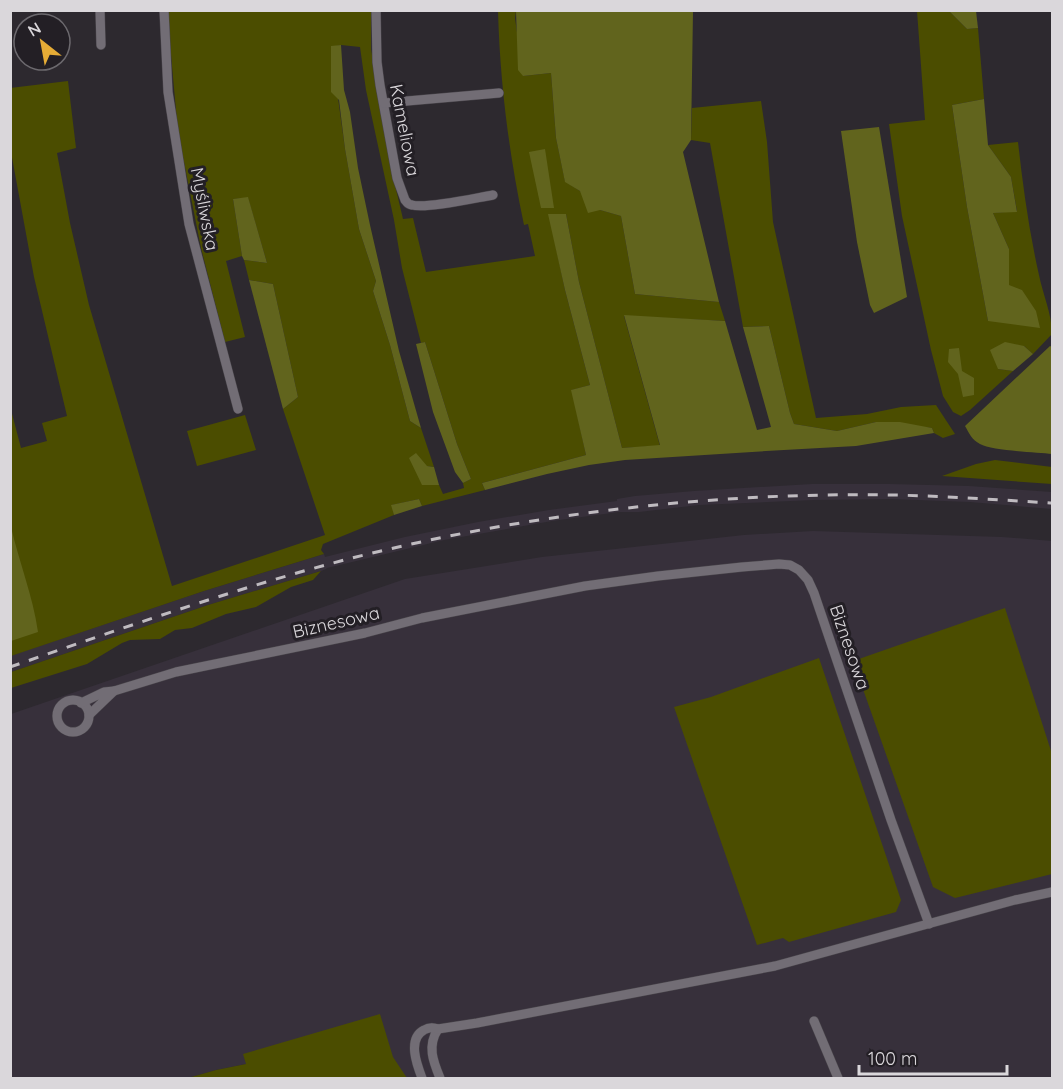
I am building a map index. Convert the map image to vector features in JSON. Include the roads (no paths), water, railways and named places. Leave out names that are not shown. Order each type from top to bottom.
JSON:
[{"type":"street","points":[[100,10],[101,45]]},
{"type":"street","name":"Myśliwska","points":[[164,10],[168,92],[189,225],[238,409]]},
{"type":"street","name":"Kameliowa","points":[[376,10],[377,62],[397,178],[407,202],[424,206],[493,195]]},
{"type":"street","points":[[384,103],[499,93]]},
{"type":"street","name":"Biznesowa","points":[[81,703],[104,692],[176,672],[365,633],[422,618],[585,586],[742,567],[779,564],[790,566],[804,574],[814,593],[929,924]]},
{"type":"street","points":[[89,715],[81,703],[70,701],[61,706],[57,715],[59,725],[68,732],[78,732],[86,725],[89,715],[114,691]]},
{"type":"street","points":[[422,1078],[416,1060],[415,1042],[422,1031],[430,1028],[438,1029],[766,968],[1015,900],[1053,892]]},
{"type":"street","points":[[814,1021],[838,1078]]},
{"type":"street","points":[[438,1029],[434,1034],[431,1047],[432,1059],[440,1078]]},
{"type":"railway","points":[[10,667],[180,609],[352,558],[485,529],[552,518],[620,509],[756,497],[912,496],[1052,503]]}]
